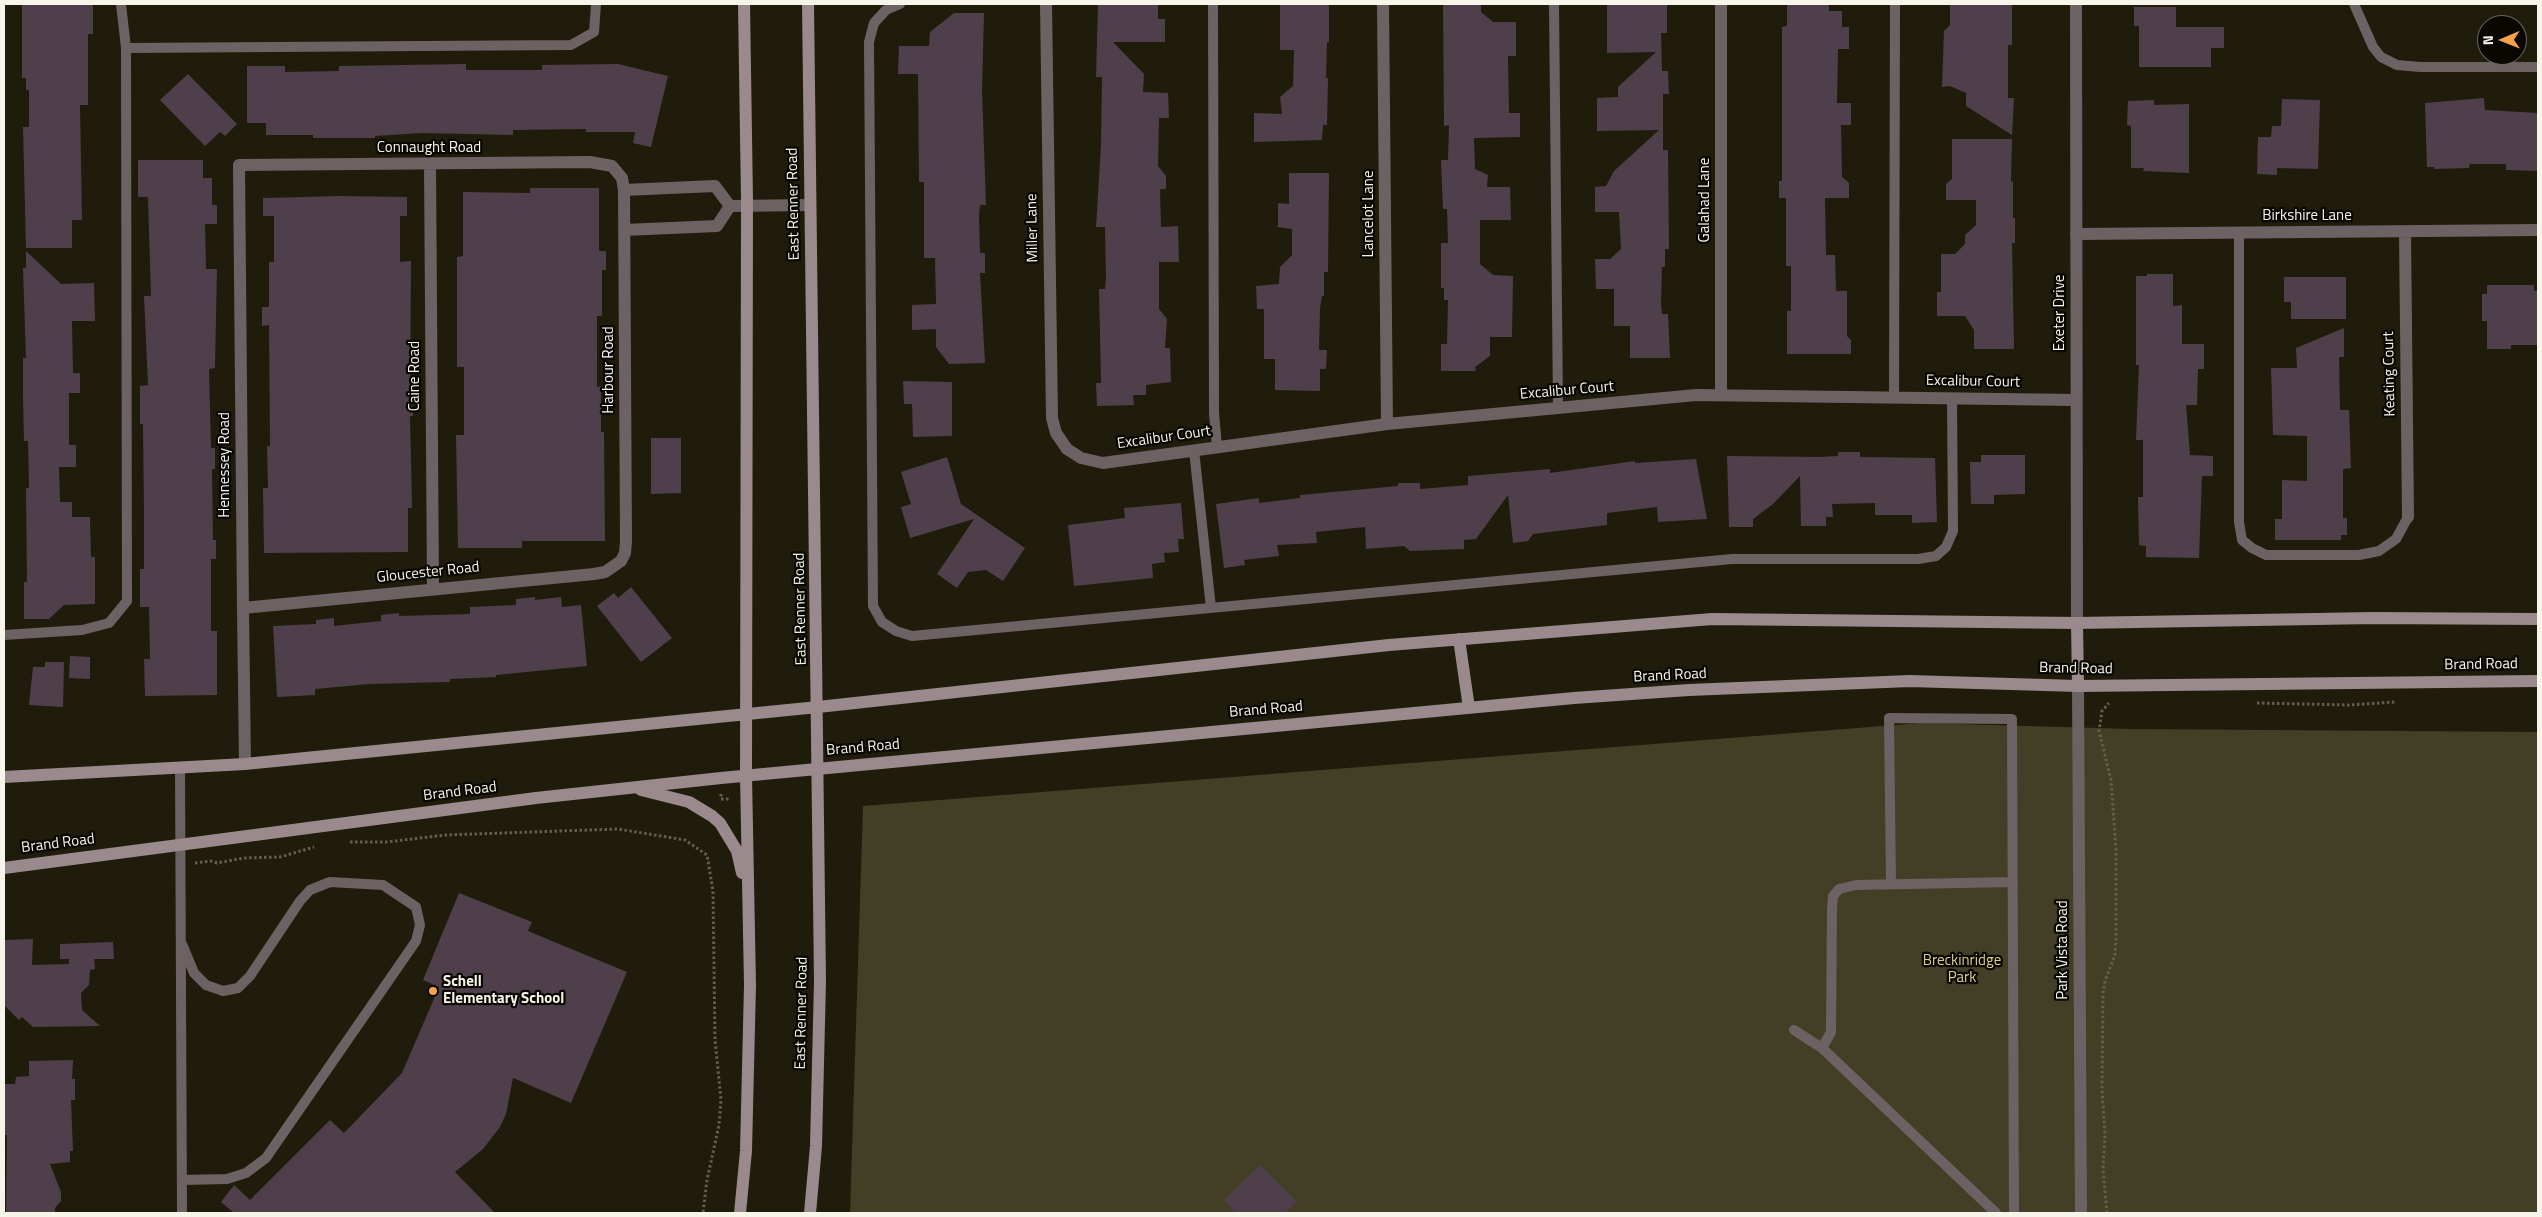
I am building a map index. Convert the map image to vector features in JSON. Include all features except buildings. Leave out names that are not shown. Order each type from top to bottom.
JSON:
[{"type":"main road","points":[[740,1213],[746,1151],[750,985],[746,776],[744,4]]},
{"type":"main road","name":"East Renner Road","points":[[808,4],[820,981],[816,1146],[810,1213]]},
{"type":"main road","points":[[4,777],[245,764],[746,715],[1379,646],[1712,620],[2077,623],[2374,618],[2538,619]]},
{"type":"main road","points":[[2077,623],[2078,686]]},
{"type":"main road","points":[[1459,639],[1469,708]]},
{"type":"main road","name":"Brand Road","points":[[4,868],[634,788],[818,768],[1469,708],[1689,690],[1910,681],[2078,686],[2538,680]]},
{"type":"main road","points":[[634,788],[689,802],[720,823],[737,850],[748,894]]},
{"type":"street","name":"Miller Lane","points":[[1046,4],[1052,418],[1056,433],[1066,449]]},
{"type":"street","name":"Lancelot Lane","points":[[1383,4],[1386,424]]},
{"type":"street","name":"Galahad Lane","points":[[1721,4],[1721,395]]},
{"type":"street","name":"Exeter Drive","points":[[2076,4],[2077,623]]},
{"type":"street","name":"Connaught Road","points":[[239,165],[590,162],[612,166],[618,172]]},
{"type":"street","name":"Caine Road","points":[[430,164],[433,588]]},
{"type":"street","name":"Hennessey Road","points":[[239,165],[245,764]]},
{"type":"street","name":"Harbour Road","points":[[615,567],[621,562],[625,553],[626,541],[624,190],[622,178],[618,172]]},
{"type":"street","points":[[624,190],[716,186],[730,206]]},
{"type":"street","points":[[730,206],[810,205]]},
{"type":"street","points":[[624,230],[717,226],[730,206]]},
{"type":"street","name":"Birkshire Lane","points":[[2076,234],[2538,230]]},
{"type":"street","name":"Keating Court","points":[[2405,232],[2408,517]]},
{"type":"street","name":"Excalibur Court","points":[[1066,449],[1081,458],[1103,463],[1386,424],[1696,395],[2076,400]]},
{"type":"street","name":"Gloucester Road","points":[[243,608],[433,588],[594,574],[615,567]]},
{"type":"street","name":"Park Vista Road","points":[[2078,686],[2081,1213]]},
{"type":"lane","points":[[4,635],[82,630],[109,623],[127,601],[126,48],[121,4]]},
{"type":"lane","points":[[126,48],[570,45],[594,32],[596,4]]},
{"type":"lane","points":[[900,4],[886,10],[874,23],[868,42],[873,606],[882,622],[896,631],[912,636],[1732,559],[1918,559],[1936,556],[1946,547],[1953,531],[1952,398]]},
{"type":"lane","points":[[1212,4],[1214,403],[1217,448]]},
{"type":"lane","points":[[1554,4],[1558,408]]},
{"type":"lane","points":[[1894,397],[1895,4]]},
{"type":"lane","points":[[2354,4],[2372,46],[2381,57],[2397,65],[2538,66]]},
{"type":"lane","points":[[2239,233],[2239,522],[2242,540],[2266,555],[2359,555],[2379,551],[2396,539],[2408,517]]},
{"type":"lane","points":[[1194,450],[1211,608]]},
{"type":"lane","points":[[1891,884],[1889,718],[2012,719],[2014,1213]]},
{"type":"lane","points":[[180,768],[182,844],[182,1213]]},
{"type":"lane","points":[[182,944],[194,973],[206,985],[223,991],[238,988],[250,976],[300,900],[310,890],[330,882],[383,886],[416,908],[420,925],[416,942],[266,1158],[246,1173],[227,1179],[182,1180]]},
{"type":"lane","points":[[1822,1048],[1831,1032],[1833,896],[1845,886],[2013,882]]},
{"type":"lane","points":[[1794,1030],[1822,1048],[1996,1213]]},
{"type":"path","points":[[2099,731],[2112,780],[2116,850],[2115,954],[2105,981],[2103,1003],[2103,1169],[2107,1213]]},
{"type":"path","points":[[341,842],[386,842],[446,834],[618,829],[685,840],[707,855],[713,891],[715,1040],[721,1100],[719,1125],[708,1180],[704,1213]]},
{"type":"path","points":[[182,864],[211,861],[217,863],[244,858],[280,857],[317,846]]},
{"type":"green space","name":"Breckinridge Park","points":[[1921,723],[2133,729],[2538,732],[2538,1213],[850,1213],[863,806]]},
{"type":"place","name":"Schell Elementary School","points":[[433,991]]}]
